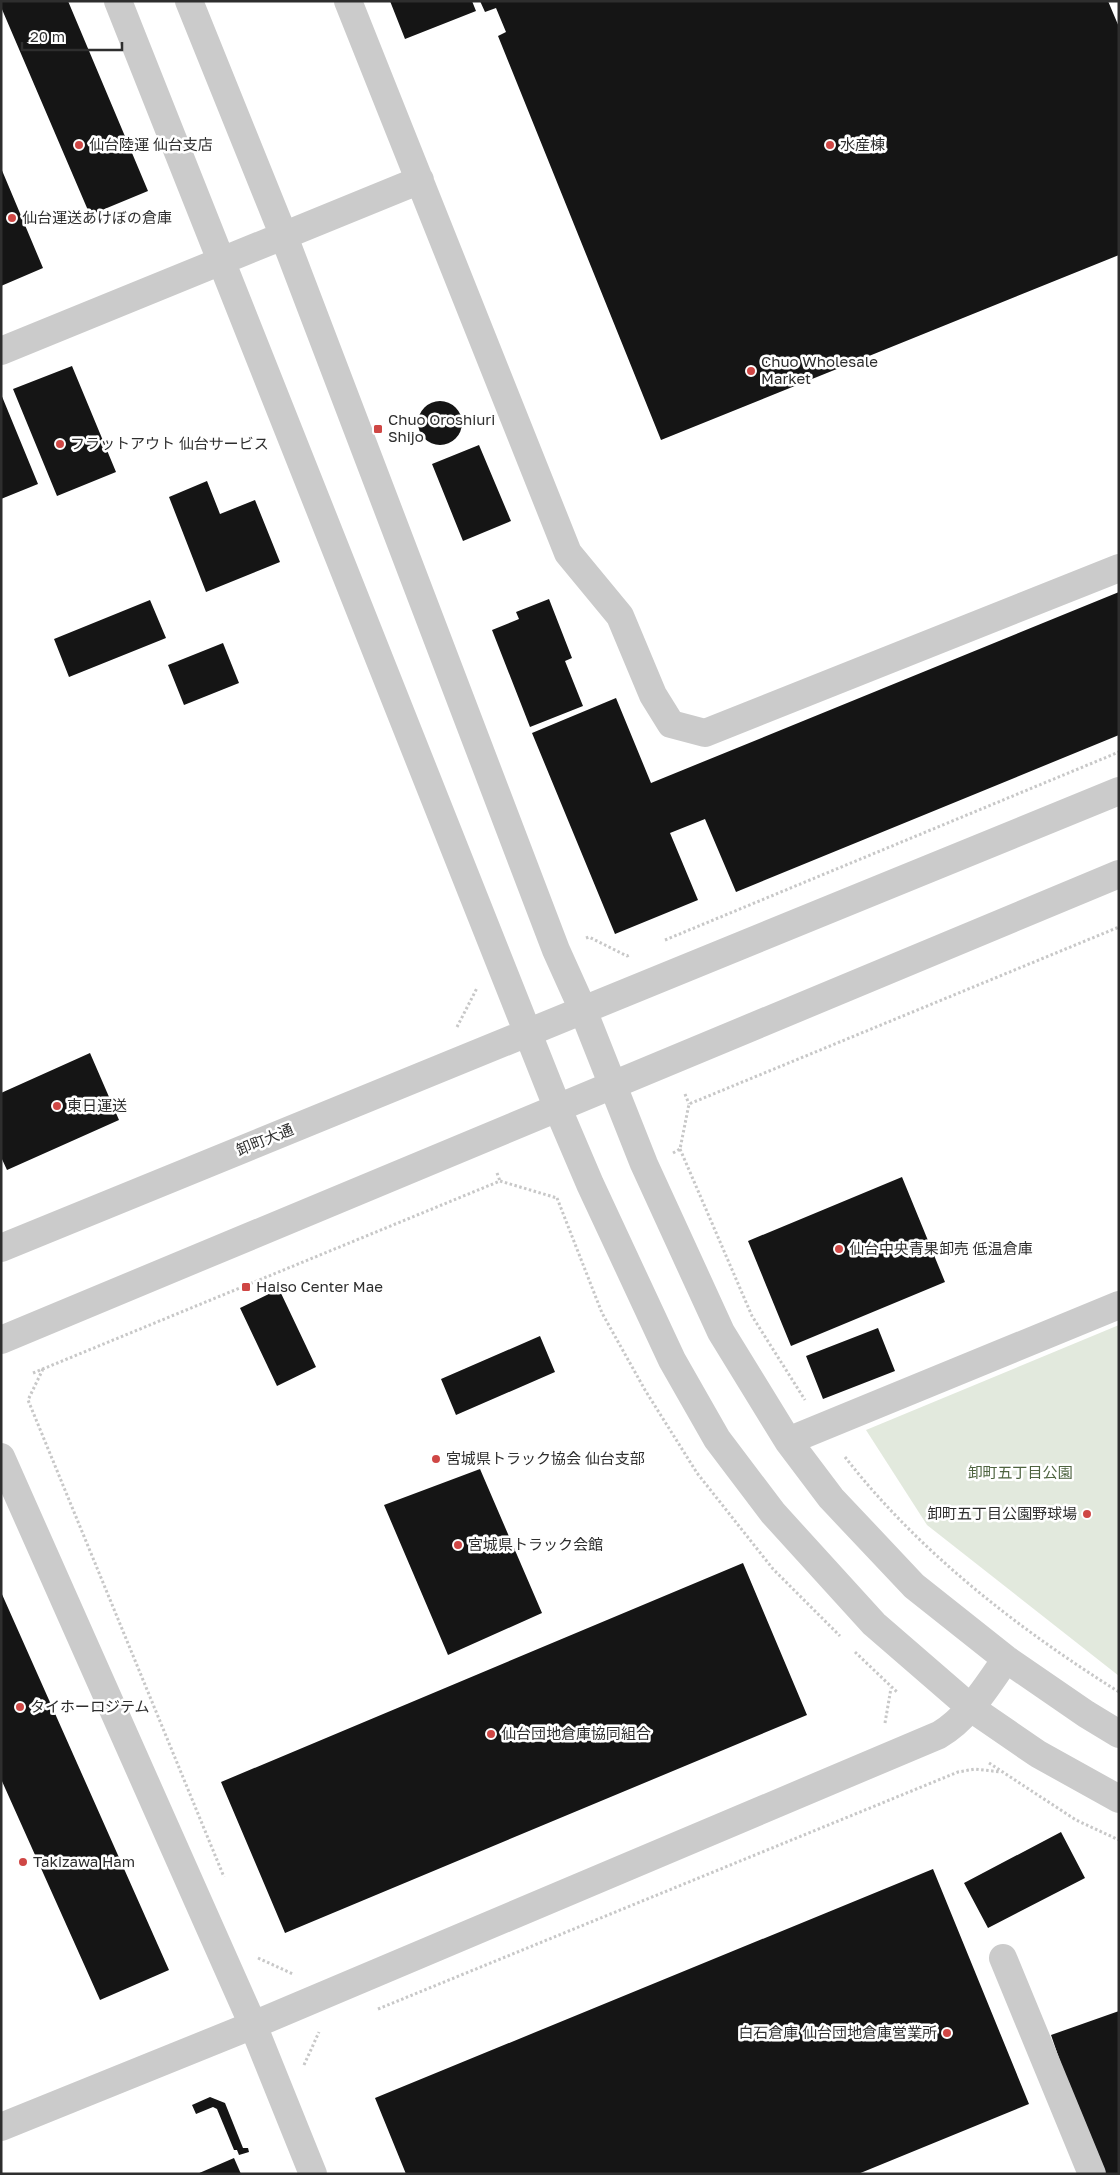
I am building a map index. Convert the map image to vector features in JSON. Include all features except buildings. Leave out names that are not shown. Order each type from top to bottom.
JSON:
[{"type":"street","points":[[118,1],[558,1109],[590,1184],[672,1360],[717,1439],[773,1513],[874,1624],[971,1708],[1038,1754],[1119,1799]]},
{"type":"street","points":[[189,1],[283,234],[553,941],[583,1010],[644,1164],[721,1332],[788,1442],[831,1498],[914,1586],[1006,1659],[1086,1714],[1119,1734]]},
{"type":"street","points":[[348,1],[568,552],[620,616],[653,695],[671,724],[705,733],[1119,568]]},
{"type":"street","points":[[1,351],[283,234],[420,180]]},
{"type":"street","name":"卸町大通","points":[[1,1248],[1119,791]]},
{"type":"street","points":[[1,1340],[613,1087],[1119,874]]},
{"type":"street","points":[[788,1442],[1119,1305]]},
{"type":"street","points":[[1,1457],[253,2025],[313,2174]]},
{"type":"street","points":[[1,2127],[253,2025],[939,1735],[971,1708],[1006,1659]]},
{"type":"street","points":[[1003,1958],[1092,2174]]},
{"type":"path","points":[[663,941],[1119,752]]},
{"type":"path","points":[[689,1104],[1119,927]]},
{"type":"path","points":[[583,939],[588,937],[626,956],[636,952]]},
{"type":"path","points":[[685,1094],[689,1104],[680,1149],[752,1316],[806,1403]]},
{"type":"path","points":[[672,1153],[680,1149]]},
{"type":"path","points":[[497,1173],[500,1181]]},
{"type":"path","points":[[33,1373],[500,1181],[557,1198],[565,1194]]},
{"type":"path","points":[[42,1369],[28,1400],[227,1885]]},
{"type":"path","points":[[845,1457],[869,1488],[954,1570],[1042,1642],[1119,1692]]},
{"type":"path","points":[[883,1732],[891,1688]]},
{"type":"path","points":[[990,1764],[1076,1820],[1119,1840]]},
{"type":"path","points":[[371,2012],[958,1772],[975,1769],[1001,1772]]},
{"type":"path","points":[[254,1949],[258,1958],[292,1974],[301,1970]]},
{"type":"path","points":[[302,2068],[318,2033],[327,2029]]},
{"type":"green space","name":"卸町五丁目公園","points":[[1119,1325],[1119,1676],[927,1525],[866,1430]]},
{"type":"place","name":"仙台陸運 仙台支店","points":[[79,145]]},
{"type":"place","name":"水産棟","points":[[830,145]]},
{"type":"place","name":"仙台運送あけぼの倉庫","points":[[12,218]]},
{"type":"place","name":"Chuo Wholesale Market","points":[[751,371]]},
{"type":"place","name":"Chuo Oroshiuri Shijo","points":[[378,429]]},
{"type":"place","name":"フラットアウト 仙台サービス","points":[[60,444]]},
{"type":"place","name":"東日運送","points":[[57,1106]]},
{"type":"place","name":"仙台中央青果卸売 低温倉庫","points":[[839,1249]]},
{"type":"place","name":"Haiso Center Mae","points":[[246,1287]]},
{"type":"place","name":"宮城県トラック協会 仙台支部","points":[[436,1459]]},
{"type":"place","name":"卸町五丁目公園野球場","points":[[1087,1514]]},
{"type":"place","name":"宮城県トラック会館","points":[[458,1545]]},
{"type":"place","name":"タイホーロジテム","points":[[20,1707]]},
{"type":"place","name":"仙台団地倉庫協同組合","points":[[491,1734]]},
{"type":"place","name":"Takizawa Ham","points":[[23,1862]]},
{"type":"place","name":"白石倉庫 仙台団地倉庫営業所","points":[[947,2033]]}]
